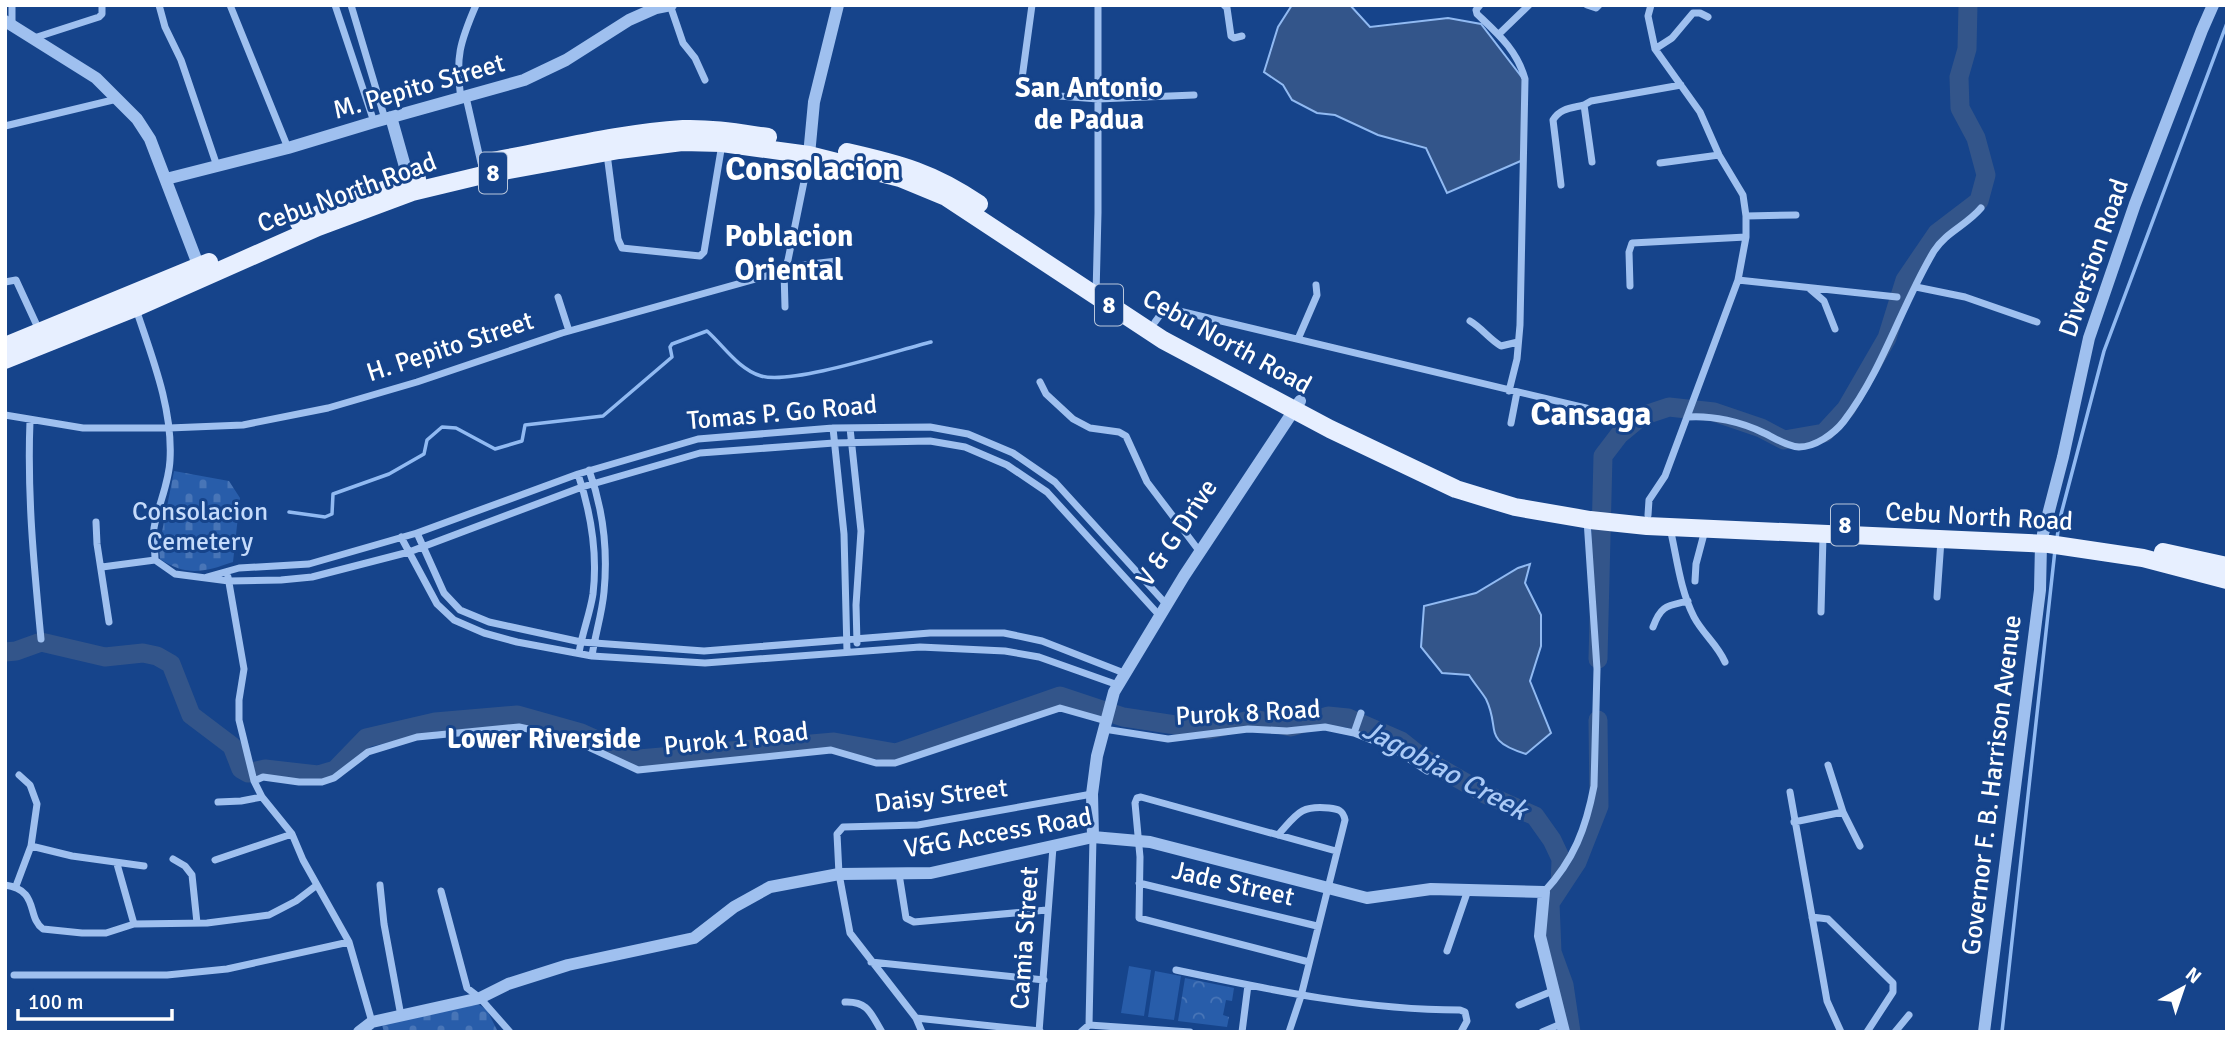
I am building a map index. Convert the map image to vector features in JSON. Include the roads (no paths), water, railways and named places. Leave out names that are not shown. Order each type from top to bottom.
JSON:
[{"type":"main road","name":"Cebu North Road","points":[[5,360],[132,302],[410,187],[614,147],[681,129],[719,129],[810,149],[900,178],[946,197],[1096,290],[1294,404]]},
{"type":"main road","name":"Cebu North Road","points":[[5,346],[132,302],[199,267],[317,214],[481,163],[682,142],[810,149]]},
{"type":"main road","name":"Cebu North Road","points":[[1096,290],[1163,340],[1294,404],[1456,489],[1515,507],[1589,516],[1648,515],[2046,539],[2186,556],[2227,566]]},
{"type":"main road","name":"Cebu North Road","points":[[1612,517],[1670,527],[1823,535],[2046,539]]},
{"type":"main road","name":"Cebu North Road","points":[[2069,541],[2227,580]]},
{"type":"street","points":[[12,5],[9,23],[96,78],[137,119],[150,139],[199,267]]},
{"type":"street","points":[[34,38],[99,17],[102,14],[102,5]]},
{"type":"street","points":[[159,5],[217,166]]},
{"type":"street","points":[[230,5],[288,149]]},
{"type":"street","points":[[335,5],[410,187]]},
{"type":"street","points":[[351,5],[383,119]]},
{"type":"street","points":[[476,5],[461,41],[457,71],[481,163]]},
{"type":"street","points":[[670,5],[683,43],[695,58],[705,80]]},
{"type":"street","name":"M. Pepito Street","points":[[166,179],[288,149],[383,119],[524,80],[566,60],[629,20],[670,5]]},
{"type":"street","points":[[785,307],[785,269],[810,149],[814,102],[838,5]]},
{"type":"street","points":[[1032,5],[1020,93],[1098,99],[1194,95]]},
{"type":"street","points":[[1096,290],[1098,5]]},
{"type":"street","points":[[1224,5],[1227,8],[1231,36],[1242,36]]},
{"type":"street","points":[[1480,5],[1476,10],[1477,14],[1512,49],[1521,64],[1525,79],[1518,342],[1511,423]]},
{"type":"street","points":[[1499,34],[1530,5]]},
{"type":"street","points":[[1587,5],[1596,8],[1598,5]]},
{"type":"street","points":[[1648,515],[1649,500],[1665,476],[1738,280],[1746,237],[1743,195],[1719,155],[1700,112],[1655,49],[1648,16],[1651,5]]},
{"type":"street","name":"Diversion Road","points":[[2046,539],[2089,338],[2135,204],[2213,5]]},
{"type":"street","points":[[1655,49],[1672,38],[1693,13],[1708,17]]},
{"type":"street","points":[[1561,185],[1553,120],[1557,113],[1591,101],[1681,85]]},
{"type":"street","points":[[5,126],[117,99]]},
{"type":"street","points":[[1584,105],[1592,162]]},
{"type":"street","points":[[614,147],[618,239],[622,248],[700,256],[704,252],[722,143]]},
{"type":"street","points":[[1660,163],[1719,155]]},
{"type":"street","points":[[1687,415],[1756,429],[1797,447],[1814,444],[1843,422],[1880,360],[1941,241],[1980,208]]},
{"type":"street","points":[[1746,216],[1796,215]]},
{"type":"street","points":[[1630,286],[1629,252],[1632,243],[1746,237]]},
{"type":"street","name":"H. Pepito Street","points":[[5,415],[83,428],[243,425],[328,408],[569,331],[785,269],[837,261]]},
{"type":"street","points":[[5,282],[16,280],[40,332]]},
{"type":"street","points":[[1738,280],[1897,297]]},
{"type":"street","points":[[1298,340],[1317,295],[1316,285]]},
{"type":"street","points":[[1916,287],[1965,297],[2036,322]]},
{"type":"street","points":[[1810,289],[1824,301],[1835,329]]},
{"type":"street","points":[[558,297],[569,331]]},
{"type":"street","points":[[102,567],[155,560],[154,530],[166,490],[170,460],[169,428],[150,350],[132,302]]},
{"type":"street","points":[[1155,322],[1163,311],[1175,310],[1590,409]]},
{"type":"street","points":[[1470,321],[1480,326],[1502,346],[1518,342]]},
{"type":"street","points":[[1040,382],[1046,394],[1073,419],[1090,428],[1119,432],[1126,436],[1147,482],[1197,550]]},
{"type":"street","name":"V & G Drive","points":[[1093,837],[1092,794],[1097,756],[1117,678],[1160,606],[1294,404]]},
{"type":"street","points":[[30,421],[28,470],[31,537],[41,639]]},
{"type":"street","name":"Tomas P. Go Road","points":[[203,578],[227,571],[309,564],[417,533],[589,470],[698,439],[833,428],[930,426],[968,434],[1013,453],[1055,482],[1160,606]]},
{"type":"street","points":[[833,428],[844,534],[846,652]]},
{"type":"street","points":[[850,428],[861,531],[856,605],[857,651]]},
{"type":"street","name":"Tomas P. Go Road","points":[[155,560],[175,574],[229,581],[312,577],[409,552],[582,487],[700,453],[852,442],[930,441],[965,447],[1007,465],[1047,492],[1160,606]]},
{"type":"street","points":[[589,470],[604,528],[606,560],[604,595],[592,656]]},
{"type":"street","points":[[578,474],[594,531],[593,595],[579,653]]},
{"type":"street","points":[[1542,1032],[1562,1028],[1540,936],[1548,887],[1571,859],[1594,786],[1597,669],[1589,516]]},
{"type":"street","points":[[96,523],[109,622]]},
{"type":"street","points":[[1670,527],[1695,619],[1719,648],[1725,662]]},
{"type":"street","points":[[1696,581],[1696,564],[1706,528]]},
{"type":"street","points":[[417,533],[444,593],[460,610],[489,622],[580,642],[704,651],[930,633],[1004,633],[1042,641],[1117,678]]},
{"type":"street","points":[[1821,612],[1823,535]]},
{"type":"street","points":[[401,537],[436,604],[454,620],[484,633],[517,642],[592,656],[705,663],[920,647],[1005,651],[1039,657],[1117,678]]},
{"type":"street","points":[[1937,597],[1941,539]]},
{"type":"street","name":"Governor F. B. Harrison Avenue","points":[[1984,1032],[2046,539]]},
{"type":"street","points":[[227,571],[244,668],[239,720],[253,779],[262,797],[292,834],[303,860],[349,942],[372,1022],[359,1032]]},
{"type":"street","points":[[1653,627],[1662,608],[1688,601]]},
{"type":"street","name":"Purok 1 Road","points":[[253,779],[263,777],[321,782],[334,778],[368,752],[417,737],[519,727],[569,738],[638,770],[831,750],[876,763],[895,763],[1060,708],[1108,714]]},
{"type":"street","name":"Purok 8 Road","points":[[1108,714],[1168,738],[1248,729],[1287,731],[1325,727],[1355,730],[1394,749],[1427,771]]},
{"type":"street","points":[[1355,730],[1360,715]]},
{"type":"street","points":[[1828,765],[1843,812],[1860,846]]},
{"type":"street","points":[[16,886],[31,846],[37,804],[30,785],[19,775]]},
{"type":"street","points":[[1790,792],[1827,1001],[1841,1032]]},
{"type":"street","name":"Daisy Street","points":[[922,1032],[916,1018],[850,933],[839,874],[837,834],[843,827],[918,825],[1092,794]]},
{"type":"street","points":[[218,802],[262,797]]},
{"type":"street","points":[[1309,962],[1139,918],[1140,857],[1135,803],[1137,798],[1141,797],[1336,851]]},
{"type":"street","points":[[1278,835],[1305,808],[1311,806],[1338,809],[1345,820],[1301,996],[1289,1032]]},
{"type":"street","points":[[1794,822],[1843,812]]},
{"type":"street","points":[[215,860],[292,834]]},
{"type":"street","points":[[1081,1032],[1089,1024],[1093,837]]},
{"type":"street","name":"V&G Access Road","points":[[372,1022],[480,998],[508,984],[568,965],[694,938],[734,907],[770,887],[839,874],[932,873],[1093,837],[1137,840],[1367,898],[1431,889],[1548,887]]},
{"type":"street","points":[[31,846],[117,864],[144,866]]},
{"type":"street","name":"Camia Street","points":[[1040,1031],[1053,847]]},
{"type":"street","points":[[173,859],[185,866],[192,875],[197,923]]},
{"type":"street","points":[[117,864],[134,924]]},
{"type":"street","points":[[899,874],[906,918],[914,922],[1047,910]]},
{"type":"street","name":"Jade Street","points":[[1139,883],[1317,926]]},
{"type":"street","points":[[5,885],[16,886],[30,900],[38,926],[43,929],[107,933],[134,924],[197,923],[269,915],[296,901],[317,885]]},
{"type":"street","points":[[380,885],[384,924],[401,1016]]},
{"type":"street","points":[[1447,951],[1468,890]]},
{"type":"street","points":[[442,891],[467,988],[480,998],[510,1032]]},
{"type":"street","points":[[1812,917],[1828,919],[1893,983],[1893,992],[1867,1032]]},
{"type":"street","points":[[13,975],[167,975],[227,969],[349,942]]},
{"type":"street","points":[[871,962],[1044,980]]},
{"type":"street","points":[[1176,970],[1301,996],[1411,1010],[1460,1010],[1465,1012],[1467,1021],[1461,1032]]},
{"type":"street","points":[[1242,1032],[1248,985]]},
{"type":"street","points":[[1519,1006],[1555,990]]},
{"type":"street","points":[[845,1002],[863,1005],[882,1032]]},
{"type":"street","points":[[1895,1032],[1909,1015]]},
{"type":"street","points":[[916,1018],[1040,1031]]},
{"type":"street","points":[[1089,1024],[1190,1032]]},
{"type":"waterway","points":[[1598,659],[1603,456],[1619,435],[1642,416],[1669,407],[1714,412],[1761,428],[1784,440],[1824,433],[1846,409],[1887,338],[1905,280],[1937,233],[1979,201],[1986,175],[1976,138],[1960,108],[1959,77],[1967,49],[1968,5]]},
{"type":"waterway","points":[[2057,539],[2059,522],[2104,351],[2227,23]]},
{"type":"waterway","points":[[289,512],[325,517],[332,514],[333,494],[389,474],[424,454],[427,440],[442,427],[456,428],[495,449],[522,441],[525,425],[603,416],[672,357],[672,344],[707,331],[745,368],[761,376],[776,377],[819,372],[931,342]]},
{"type":"waterway","points":[[2002,1032],[2055,550]]},
{"type":"waterway","name":"Jagobiao Creek","points":[[5,652],[41,642],[105,657],[143,653],[157,656],[171,664],[191,715],[232,746],[241,769],[248,773],[265,769],[318,775],[335,770],[366,738],[435,722],[517,715],[581,733],[639,759],[834,742],[896,753],[1060,696],[1123,717],[1208,730],[1254,719],[1291,727],[1328,716],[1348,718],[1401,741],[1421,757],[1485,794],[1535,816],[1552,840],[1561,859],[1560,887]]},
{"type":"waterway","points":[[1571,1032],[1564,985],[1552,952],[1550,903],[1577,862],[1599,806],[1598,720]]},
{"type":"district","name":"San Antonio de Padua","points":[[1089,104]]},
{"type":"district","name":"Consolacion","points":[[813,169]]},
{"type":"district","name":"Poblacion Oriental","points":[[789,253]]},
{"type":"district","name":"Cansaga","points":[[1591,414]]},
{"type":"district","name":"Lower Riverside","points":[[544,739]]},
{"type":"park label","name":"Consolacion Cemetery","points":[[200,527]]}]
